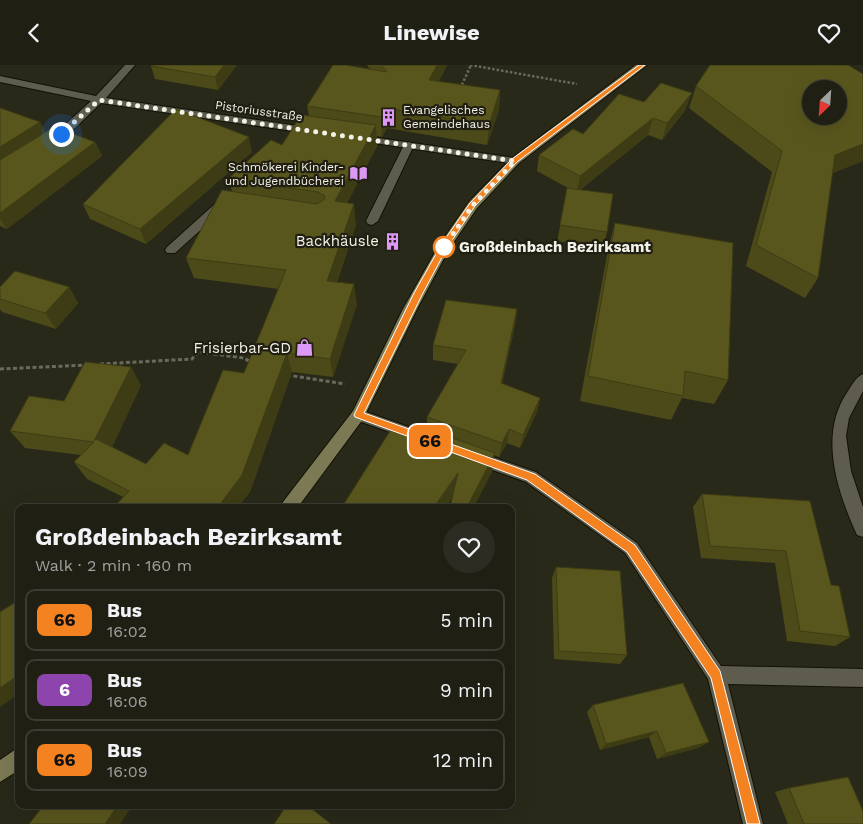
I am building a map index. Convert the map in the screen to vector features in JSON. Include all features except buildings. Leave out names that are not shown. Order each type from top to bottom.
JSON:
[{"type":"street","points":[[38,149],[61,134],[99,100],[130,65]]},
{"type":"street","points":[[291,504],[358,415],[410,309],[444,247],[473,205],[515,161],[642,65]]},
{"type":"street","name":"Pistoriusstraße","points":[[0,79],[58,93],[99,100],[320,132]]},
{"type":"street","points":[[286,143],[300,129]]},
{"type":"street","points":[[350,137],[515,161]]},
{"type":"street","points":[[372,221],[409,145]]},
{"type":"street","points":[[170,250],[228,202]]},
{"type":"street","points":[[863,380],[852,393],[839,422],[838,452],[863,530]]},
{"type":"street","points":[[358,415],[531,477],[631,548],[716,675],[753,824]]},
{"type":"street","points":[[716,675],[863,678]]},
{"type":"street","points":[[0,772],[15,760]]},
{"type":"path","points":[[459,91],[470,65],[607,90]]},
{"type":"path","points":[[0,369],[192,359],[198,351],[244,358],[252,362]]},
{"type":"path","points":[[278,373],[372,389]]},
{"type":"bus line","name":"66","points":[[642,65],[515,161],[473,205],[444,247],[418,293],[358,415],[531,477],[631,548],[716,675],[753,824]]},
{"type":"place","name":"Evangelisches Gemeindehaus","points":[[389,117]]},
{"type":"place","name":"Schmökerei Kinder- und Jugendbücherei","points":[[358,174]]},
{"type":"place","name":"Backhäusle","points":[[393,241]]},
{"type":"place","name":"Großdeinbach Bezirksamt","points":[[444,247]]},
{"type":"place","name":"Frisierbar-GD","points":[[305,348]]},
{"type":"route","points":[[61,134],[99,100],[515,161],[473,205],[444,247]]}]
